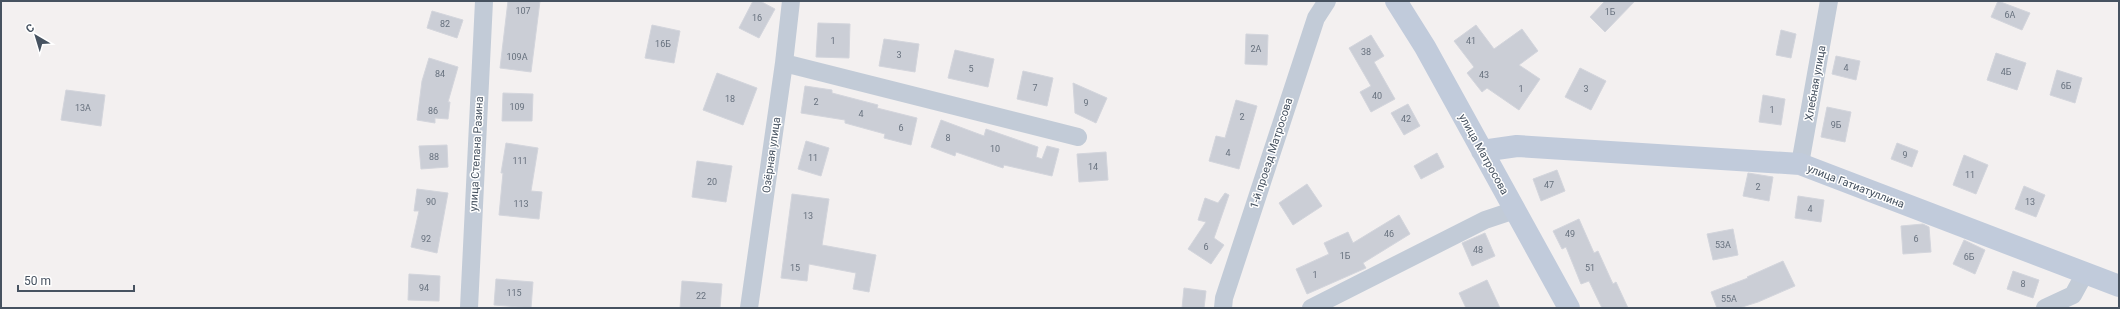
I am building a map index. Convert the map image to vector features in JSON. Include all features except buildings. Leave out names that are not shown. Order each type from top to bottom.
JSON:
[{"type":"street","name":"улица Степана Разина","points":[[469,308],[484,1]]},
{"type":"street","name":"Озёрная улица","points":[[749,308],[784,63],[791,1]]},
{"type":"street","name":"1-й проезд Матросова","points":[[1223,308],[1226,291],[1316,18],[1327,1]]},
{"type":"street","name":"улица Матросова","points":[[1396,1],[1425,47],[1569,308]]},
{"type":"street","name":"Хлебная улица","points":[[1800,164],[1829,1]]},
{"type":"street","points":[[784,63],[1078,137]]},
{"type":"street","name":"улица Гатиатуллина","points":[[1482,151],[1517,146],[1800,164],[2119,286]]},
{"type":"street","points":[[1311,308],[1485,220],[1515,210]]},
{"type":"street","points":[[2045,308],[2073,295],[2085,273]]}]
